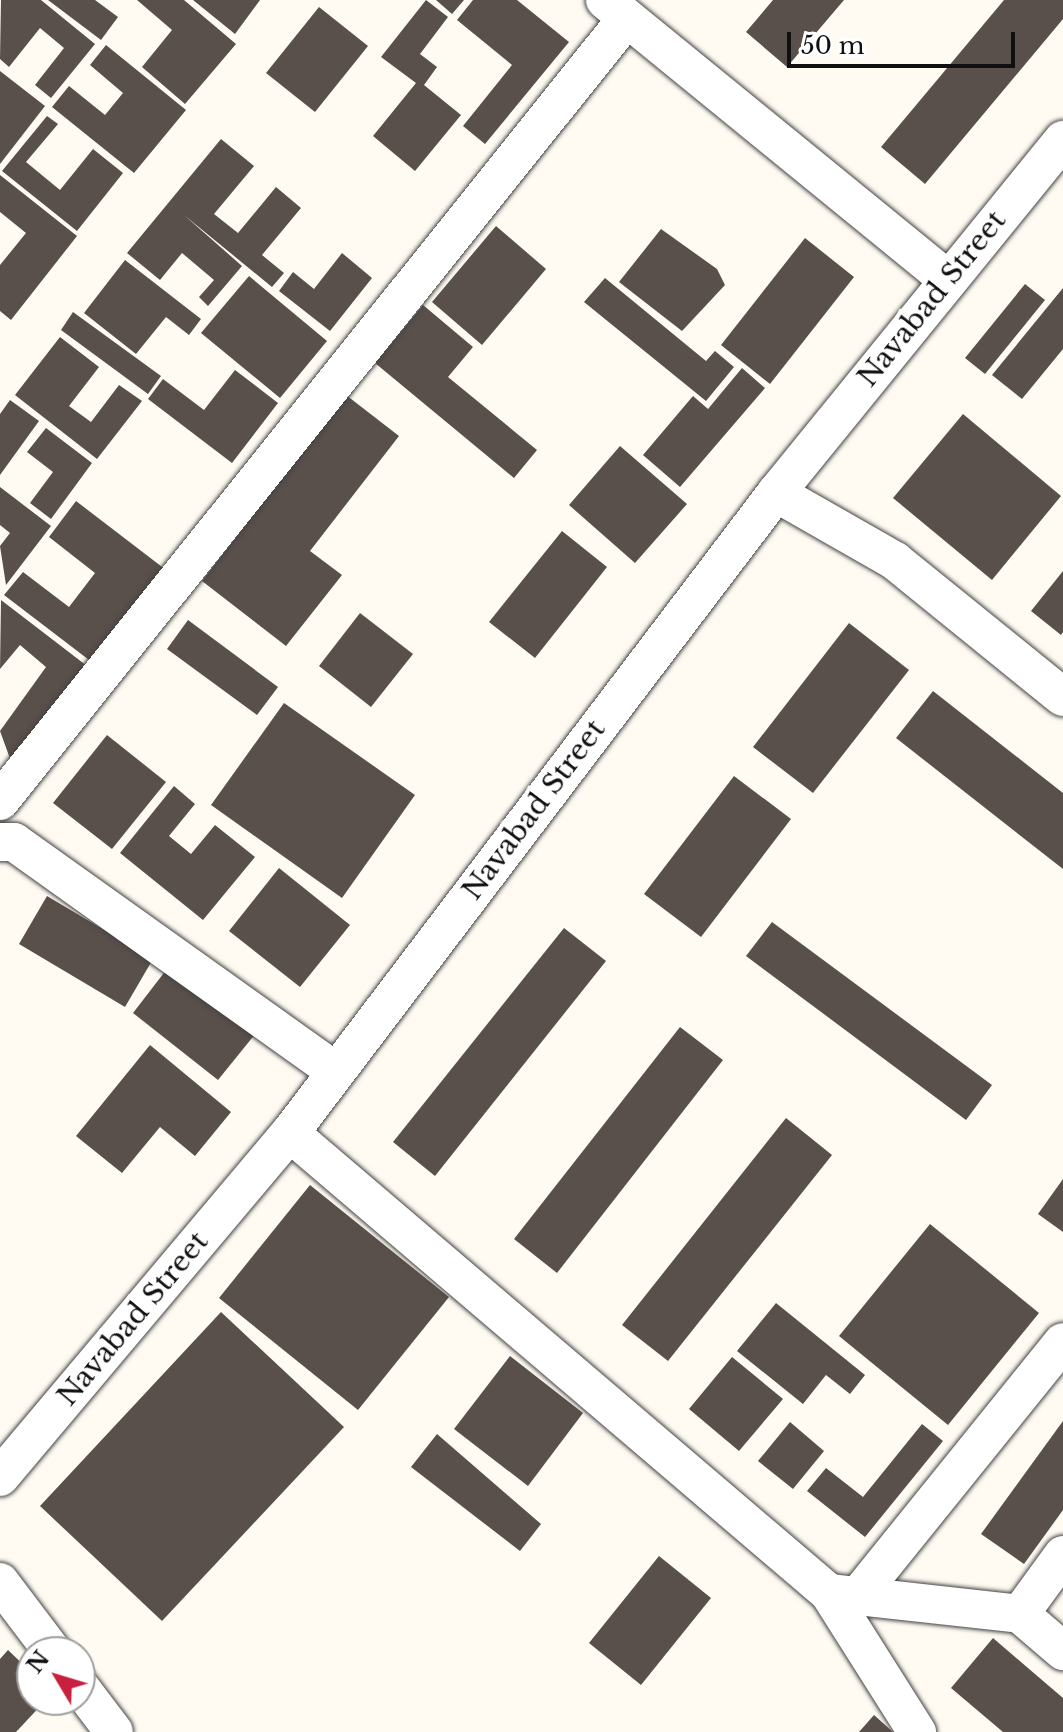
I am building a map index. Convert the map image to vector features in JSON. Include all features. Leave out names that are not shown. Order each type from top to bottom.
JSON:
[{"type":"street","points":[[0,801],[616,9],[947,279]]},
{"type":"street","name":"Navabad Street","points":[[0,1477],[290,1133],[776,493],[1063,140]]},
{"type":"street","points":[[776,493],[895,561],[1063,697]]},
{"type":"street","points":[[5,835],[335,1071]]},
{"type":"street","points":[[290,1133],[844,1595],[917,1732]]},
{"type":"street","points":[[844,1595],[1063,1342]]},
{"type":"street","points":[[1020,1614],[1063,1555]]},
{"type":"street","points":[[0,1582],[41,1636]]},
{"type":"street","points":[[844,1595],[1020,1614],[1063,1651]]},
{"type":"street","points":[[96,1708],[114,1732]]},
{"type":"building","points":[[1,0],[41,0],[95,44],[51,98],[35,85],[64,48],[40,28],[9,67],[0,59]]},
{"type":"building","points":[[48,0],[95,0],[118,17],[101,40]]},
{"type":"building","points":[[137,0],[184,0],[236,44],[185,104],[142,67],[172,30]]},
{"type":"building","points":[[193,0],[260,0],[235,34]]},
{"type":"building","points":[[426,0],[448,17],[420,54],[437,67],[424,85],[461,115],[415,171],[373,136],[416,83],[381,57]]},
{"type":"building","points":[[436,0],[464,0],[452,14]]},
{"type":"building","points":[[473,0],[517,0],[569,42],[485,144],[463,126],[512,65],[457,20]]},
{"type":"building","points":[[773,0],[844,0],[787,67],[746,32]]},
{"type":"building","points":[[1004,0],[1063,0],[1063,19],[925,184],[881,147]]},
{"type":"building","points":[[319,7],[368,46],[315,112],[266,73]]},
{"type":"building","points":[[106,45],[186,110],[134,173],[52,107],[69,86],[105,115],[123,93],[90,65]]},
{"type":"building","points":[[0,71],[45,106],[0,164]]},
{"type":"building","points":[[47,116],[58,124],[26,162],[60,190],[93,149],[123,173],[77,231],[2,171]]},
{"type":"building","points":[[221,139],[254,166],[214,214],[238,233],[276,187],[301,208],[262,255],[284,273],[272,287],[184,215],[242,266],[208,306],[199,297],[214,280],[182,253],[160,280],[127,253]]},
{"type":"building","points":[[0,175],[77,236],[11,320],[0,311],[0,265],[26,233],[0,212]]},
{"type":"building","points":[[496,226],[546,269],[482,345],[432,302]]},
{"type":"building","points":[[661,229],[717,269],[725,285],[682,331],[619,282]]},
{"type":"building","points":[[805,238],[854,277],[770,384],[721,345]]},
{"type":"building","points":[[342,253],[372,278],[330,331],[279,291],[293,272],[314,289]]},
{"type":"building","points":[[125,260],[201,319],[189,335],[166,317],[136,354],[84,313]]},
{"type":"building","points":[[249,276],[327,341],[280,398],[201,333]]},
{"type":"building","points":[[605,278],[706,361],[715,351],[734,367],[706,401],[584,302]]},
{"type":"building","points":[[1025,284],[1045,300],[985,374],[965,358]]},
{"type":"building","points":[[1063,288],[1063,349],[1022,399],[992,375]]},
{"type":"building","points":[[423,305],[473,347],[448,377],[537,450],[514,478],[375,363]]},
{"type":"building","points":[[73,312],[161,376],[148,394],[61,330]]},
{"type":"building","points":[[60,337],[99,367],[69,406],[91,422],[119,385],[142,401],[97,459],[15,395]]},
{"type":"building","points":[[742,368],[765,388],[680,487],[643,455],[693,396],[708,409]]},
{"type":"building","points":[[235,370],[278,403],[232,463],[148,399],[163,379],[204,410]]},
{"type":"building","points":[[346,395],[399,436],[310,551],[342,575],[286,646],[202,581]]},
{"type":"building","points":[[10,400],[39,421],[0,475],[0,414]]},
{"type":"building","points":[[963,414],[1061,496],[992,580],[893,498]]},
{"type":"building","points":[[46,428],[92,463],[51,519],[30,503],[53,472],[27,452]]},
{"type":"building","points":[[620,446],[687,504],[635,563],[569,505]]},
{"type":"building","points":[[0,487],[51,526],[6,585],[0,546],[10,533],[0,525]]},
{"type":"building","points":[[76,501],[170,573],[93,663],[4,595],[23,572],[69,607],[95,573],[49,537]]},
{"type":"building","points":[[562,531],[607,567],[535,658],[489,622]]},
{"type":"building","points":[[1063,571],[1063,632],[1061,635],[1031,611]]},
{"type":"building","points":[[1,600],[87,666],[12,764],[0,731],[46,667],[20,645],[0,669]]},
{"type":"building","points":[[360,613],[413,654],[371,707],[319,666]]},
{"type":"building","points":[[188,620],[278,687],[257,715],[167,649]]},
{"type":"building","points":[[849,623],[909,670],[813,793],[753,747]]},
{"type":"building","points":[[933,691],[1063,793],[1063,869],[896,738]]},
{"type":"building","points":[[284,703],[415,795],[342,898],[211,805]]},
{"type":"building","points":[[107,735],[166,782],[112,849],[53,803]]},
{"type":"building","points":[[734,776],[791,819],[701,937],[644,894]]},
{"type":"building","points":[[174,786],[195,804],[169,836],[191,854],[215,825],[255,857],[203,920],[120,853]]},
{"type":"building","points":[[279,868],[350,925],[300,987],[229,931]]},
{"type":"building","points":[[47,896],[153,959],[125,1007],[19,944]]},
{"type":"building","points":[[772,922],[992,1085],[966,1120],[746,956]]},
{"type":"building","points":[[564,928],[606,961],[435,1176],[393,1142]]},
{"type":"building","points":[[170,965],[256,1033],[218,1080],[133,1013]]},
{"type":"building","points":[[680,1027],[723,1060],[557,1273],[514,1239]]},
{"type":"building","points":[[150,1045],[231,1112],[195,1156],[160,1127],[122,1173],[76,1136]]},
{"type":"building","points":[[786,1118],[832,1155],[668,1361],[622,1325]]},
{"type":"building","points":[[1063,1179],[1063,1232],[1038,1214]]},
{"type":"building","points":[[310,1185],[449,1297],[358,1410],[219,1298]]},
{"type":"building","points":[[930,1224],[1039,1313],[948,1425],[839,1336]]},
{"type":"building","points":[[776,1303],[865,1375],[850,1394],[826,1375],[803,1404],[737,1351]]},
{"type":"building","points":[[221,1312],[344,1427],[162,1621],[40,1506]]},
{"type":"building","points":[[510,1356],[583,1413],[528,1486],[454,1429]]},
{"type":"building","points":[[732,1357],[783,1399],[739,1451],[689,1409]]},
{"type":"building","points":[[1063,1421],[1063,1510],[1024,1564],[981,1534]]},
{"type":"building","points":[[790,1422],[824,1451],[793,1489],[758,1461]]},
{"type":"building","points":[[922,1424],[943,1441],[865,1537],[807,1491],[826,1468],[863,1497]]},
{"type":"building","points":[[437,1434],[541,1524],[520,1551],[411,1467]]},
{"type":"building","points":[[659,1556],[711,1598],[641,1685],[589,1643]]},
{"type":"building","points":[[993,1638],[1063,1698],[1063,1732],[1003,1732],[951,1688]]},
{"type":"building","points":[[8,1650],[16,1658],[16,1716],[31,1716],[16,1732],[0,1732],[0,1659]]},
{"type":"building","points":[[874,1715],[893,1732],[859,1732]]}]
